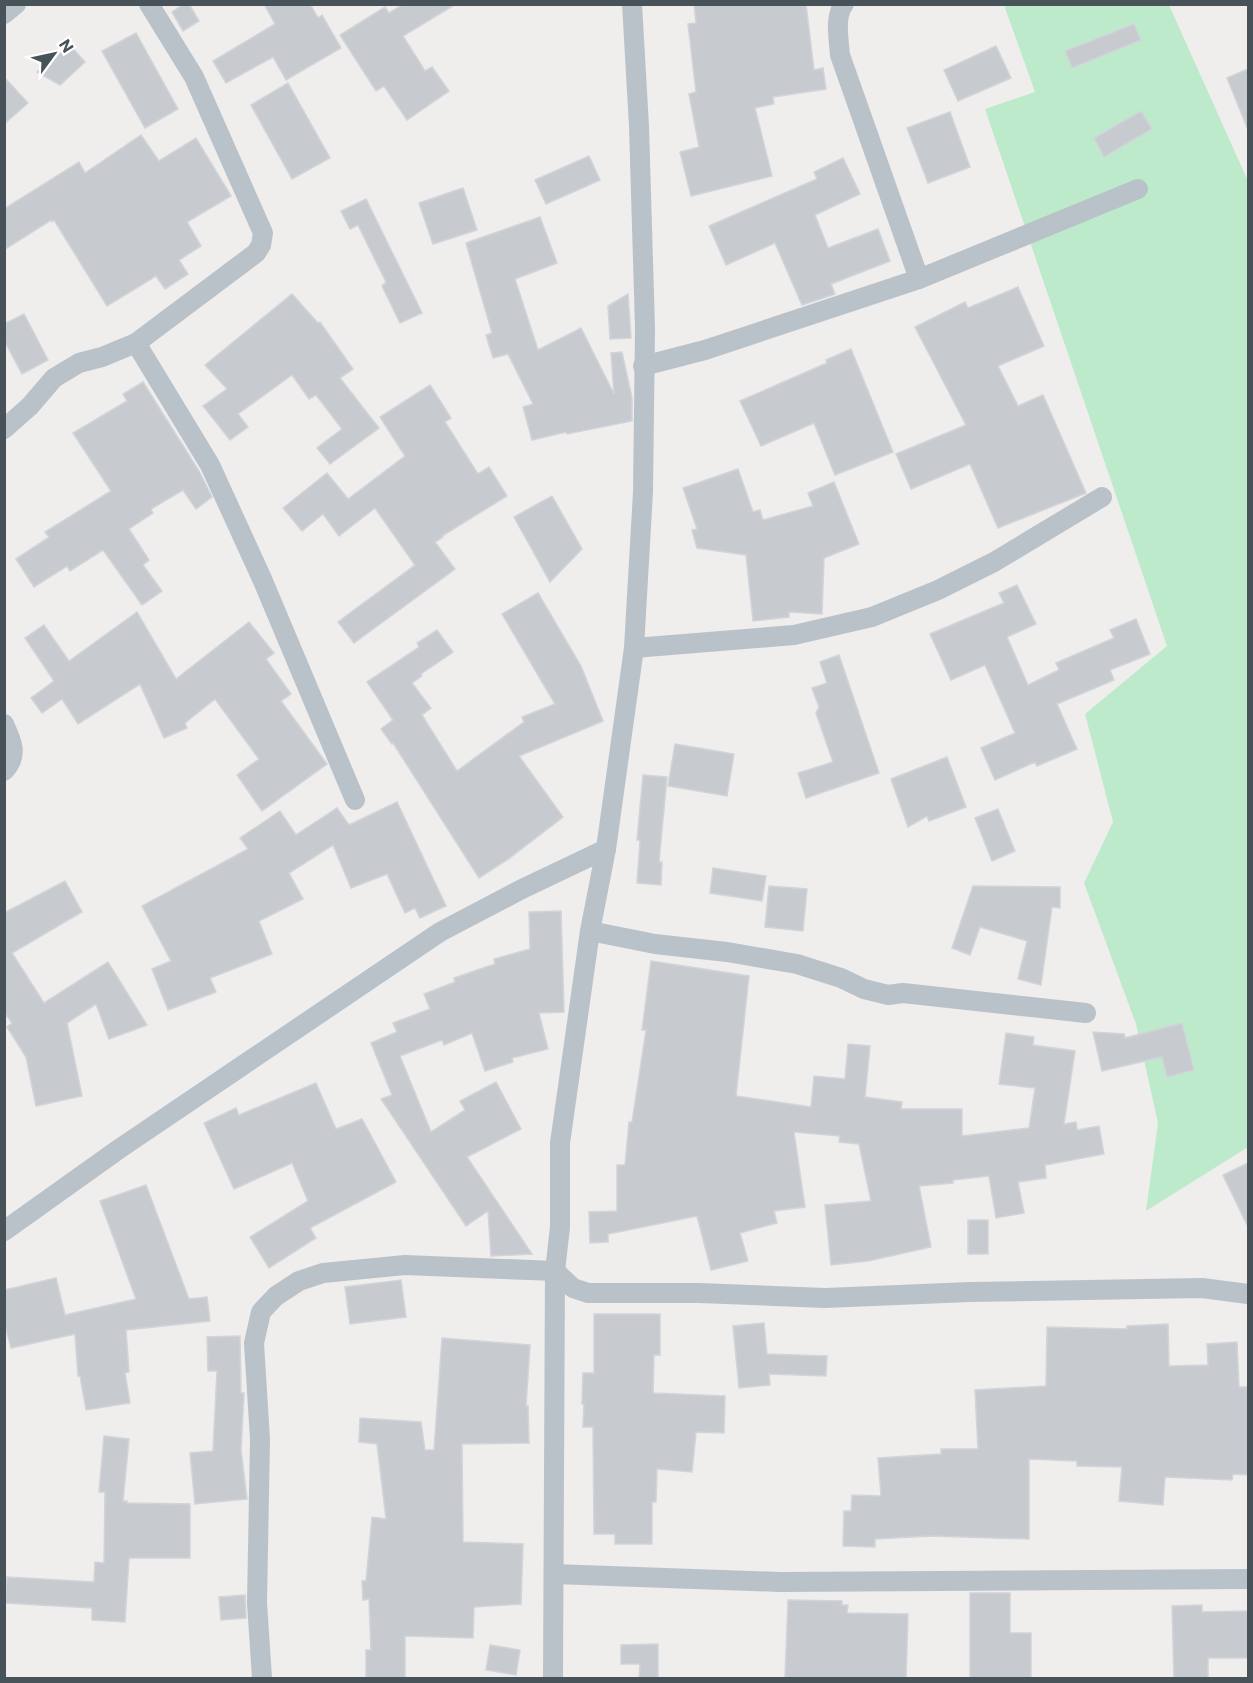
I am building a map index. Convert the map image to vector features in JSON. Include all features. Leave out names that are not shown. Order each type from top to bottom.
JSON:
[{"type":"street","points":[[4,14],[16,4]]},
{"type":"street","points":[[4,429],[30,406],[54,378],[79,363],[136,344],[256,253],[261,245],[263,233],[194,77],[149,4]]},
{"type":"street","points":[[553,1678],[555,1270],[560,1227],[560,1143],[590,931],[606,849],[634,648],[643,492],[645,328],[639,126],[632,4]]},
{"type":"street","points":[[844,4],[841,8],[838,33],[840,55],[919,279]]},
{"type":"street","points":[[643,366],[705,350],[919,279],[1138,189]]},
{"type":"street","points":[[136,344],[210,465],[355,800]]},
{"type":"street","points":[[634,648],[794,635],[872,617],[938,590],[994,562],[1102,497]]},
{"type":"street","points":[[4,724],[14,749],[14,756],[4,771]]},
{"type":"street","points":[[4,1231],[119,1149],[440,932],[606,849]]},
{"type":"street","points":[[590,931],[655,944],[728,952],[797,964],[842,978],[864,990],[888,995],[903,993],[1086,1013]]},
{"type":"street","points":[[261,1678],[257,1603],[260,1439],[254,1343],[261,1312],[276,1296],[299,1281],[323,1273],[405,1265],[555,1270],[573,1288],[588,1293],[699,1293],[825,1298],[970,1292],[1202,1288],[1248,1294]]},
{"type":"street","points":[[554,1574],[780,1582],[1248,1579]]},
{"type":"green space","points":[[1004,5],[1169,5],[1248,181],[1248,1147],[1146,1211],[1158,1123],[1136,1024],[1084,883],[1113,822],[1085,714],[1167,646],[985,109],[1035,92]]},
{"type":"building","points":[[184,4],[189,4],[199,21],[183,31],[172,12]]},
{"type":"building","points":[[264,4],[310,4],[318,18],[322,15],[341,48],[286,80],[273,57],[226,83],[213,61],[275,24]]},
{"type":"building","points":[[404,4],[456,4],[403,36],[425,71],[432,67],[449,91],[407,120],[384,86],[376,91],[340,35],[385,7],[389,13]]},
{"type":"building","points":[[694,4],[806,4],[814,70],[823,68],[826,89],[773,97],[774,104],[755,108],[772,176],[691,196],[680,152],[699,147],[689,94],[696,92],[688,24],[696,23]]},
{"type":"building","points":[[1134,24],[1141,40],[1072,68],[1065,51]]},
{"type":"building","points":[[136,33],[178,109],[145,128],[102,51]]},
{"type":"building","points":[[69,44],[85,62],[60,85],[37,72]]},
{"type":"building","points":[[996,46],[1011,78],[958,101],[944,70]]},
{"type":"building","points":[[1248,69],[1248,130],[1227,78]]},
{"type":"building","points":[[4,77],[28,103],[4,124]]},
{"type":"building","points":[[288,83],[330,158],[292,179],[251,105]]},
{"type":"building","points":[[1141,111],[1152,129],[1104,157],[1094,138]]},
{"type":"building","points":[[950,112],[970,167],[928,183],[907,128]]},
{"type":"building","points":[[141,135],[159,161],[196,138],[231,196],[187,222],[201,246],[179,260],[188,274],[165,289],[156,276],[107,306],[54,220],[4,250],[4,209],[79,162],[85,173]]},
{"type":"building","points":[[589,156],[600,180],[546,204],[535,180]]},
{"type":"building","points":[[843,158],[860,194],[815,215],[828,248],[878,229],[890,261],[831,284],[835,294],[802,305],[775,243],[726,265],[709,226],[817,179],[814,172]]},
{"type":"building","points":[[463,188],[477,230],[433,244],[419,203]]},
{"type":"building","points":[[366,199],[422,313],[400,323],[382,286],[386,282],[358,225],[350,229],[341,211]]},
{"type":"building","points":[[540,217],[557,263],[515,279],[538,350],[581,328],[614,394],[611,353],[622,352],[632,398],[632,421],[532,440],[523,407],[533,404],[508,354],[493,358],[486,335],[492,333],[466,243]]},
{"type":"building","points":[[1018,287],[1044,346],[998,366],[1018,406],[1043,395],[1086,493],[998,528],[970,464],[911,489],[896,454],[966,425],[915,327],[965,302],[968,308]]},
{"type":"building","points":[[292,294],[318,323],[320,322],[353,369],[340,378],[379,428],[330,464],[317,448],[342,429],[316,395],[309,399],[292,375],[238,414],[248,427],[230,440],[203,406],[227,389],[205,365]]},
{"type":"building","points":[[628,294],[631,338],[610,339],[608,306]]},
{"type":"building","points":[[24,314],[48,360],[22,374],[4,340],[4,324]]},
{"type":"building","points":[[851,349],[893,452],[835,475],[814,423],[761,446],[740,401],[827,363],[826,360]]},
{"type":"building","points":[[143,382],[199,471],[212,497],[196,509],[183,490],[151,509],[153,513],[129,529],[149,560],[143,565],[162,591],[142,605],[103,550],[70,571],[67,566],[34,587],[16,559],[49,537],[45,532],[111,491],[73,433],[127,401],[123,394]]},
{"type":"building","points":[[430,385],[451,418],[445,422],[478,474],[489,467],[507,496],[435,542],[455,569],[354,643],[338,622],[415,565],[375,508],[339,536],[323,514],[302,531],[283,508],[327,473],[348,499],[405,456],[380,417]]},
{"type":"building","points":[[738,469],[753,512],[760,510],[763,520],[813,506],[808,493],[834,482],[859,544],[824,558],[822,614],[789,612],[789,617],[753,621],[746,555],[697,548],[692,530],[697,529],[683,488]]},
{"type":"building","points":[[552,496],[582,549],[550,582],[514,517]]},
{"type":"building","points":[[1017,585],[1036,624],[1007,637],[1028,685],[1059,670],[1056,663],[1114,638],[1110,630],[1136,619],[1150,654],[1110,670],[1114,680],[1057,704],[1077,749],[1037,766],[1035,762],[995,780],[981,748],[1015,733],[985,665],[951,680],[930,634],[1004,603],[999,593]]},
{"type":"building","points":[[538,593],[581,666],[603,721],[519,756],[563,817],[507,860],[479,878],[393,743],[381,729],[393,720],[367,682],[419,647],[417,643],[437,630],[453,652],[412,683],[431,708],[422,715],[457,771],[524,722],[522,717],[555,704],[502,614]]},
{"type":"building","points":[[137,612],[176,679],[249,622],[274,653],[266,659],[291,694],[281,701],[327,764],[262,811],[237,775],[259,759],[215,699],[185,723],[187,728],[164,738],[140,684],[78,724],[62,699],[42,713],[31,698],[54,681],[25,638],[44,625],[69,661]]},
{"type":"building","points":[[839,655],[879,773],[806,798],[798,773],[833,762],[816,713],[819,707],[812,688],[827,683],[820,662]]},
{"type":"building","points":[[675,744],[734,754],[727,796],[668,786]]},
{"type":"building","points":[[947,757],[966,807],[929,821],[927,816],[908,827],[891,779]]},
{"type":"building","points":[[643,775],[667,777],[659,862],[662,862],[661,885],[637,883],[640,840],[637,840]]},
{"type":"building","points":[[397,802],[446,906],[420,918],[415,908],[405,913],[387,874],[351,888],[333,845],[289,873],[303,899],[259,921],[272,954],[210,978],[216,992],[168,1010],[152,969],[171,961],[142,906],[248,849],[240,838],[280,811],[296,835],[337,808],[349,825]]},
{"type":"building","points":[[998,809],[1015,851],[992,861],[975,818]]},
{"type":"building","points":[[713,868],[766,876],[762,901],[710,893]]},
{"type":"building","points":[[65,881],[82,912],[12,953],[44,1003],[108,962],[147,1025],[109,1039],[96,1004],[67,1023],[82,1096],[36,1106],[26,1057],[7,1027],[12,1023],[4,1012],[4,913]]},
{"type":"building","points":[[769,886],[807,889],[803,931],[765,927]]},
{"type":"building","points":[[973,886],[1060,887],[1060,908],[1052,907],[1041,985],[1018,979],[1027,941],[980,927],[970,955],[952,948]]},
{"type":"building","points":[[561,911],[564,1012],[539,1013],[548,1049],[512,1058],[513,1062],[485,1071],[472,1033],[444,1045],[442,1040],[400,1056],[431,1132],[465,1110],[460,1101],[496,1082],[521,1129],[467,1157],[532,1254],[491,1256],[488,1211],[466,1226],[381,1099],[392,1095],[371,1043],[397,1032],[393,1023],[430,1009],[424,994],[455,982],[454,978],[495,964],[494,959],[530,949],[529,912]]},
{"type":"building","points":[[651,961],[749,976],[736,1096],[811,1107],[814,1076],[845,1079],[848,1044],[870,1046],[865,1097],[902,1102],[901,1109],[962,1109],[962,1136],[1029,1128],[1035,1088],[999,1084],[1006,1033],[1034,1037],[1033,1045],[1075,1051],[1064,1124],[1076,1122],[1077,1130],[1099,1126],[1104,1154],[1045,1165],[1046,1178],[1018,1182],[1024,1213],[996,1218],[989,1176],[953,1180],[953,1183],[919,1186],[931,1247],[868,1261],[831,1265],[825,1205],[871,1201],[859,1144],[839,1142],[840,1136],[794,1132],[805,1207],[774,1211],[777,1223],[740,1233],[748,1261],[711,1270],[697,1216],[608,1234],[608,1242],[590,1243],[589,1212],[617,1211],[617,1165],[625,1165],[629,1122],[632,1122],[646,1030],[642,1030]]},
{"type":"building","points":[[1182,1023],[1194,1070],[1167,1077],[1162,1057],[1102,1071],[1093,1032],[1124,1034],[1125,1038]]},
{"type":"building","points":[[316,1083],[336,1129],[362,1119],[396,1182],[310,1228],[316,1238],[269,1268],[250,1237],[308,1201],[292,1163],[234,1189],[204,1123],[236,1108],[239,1115]]},
{"type":"building","points":[[1248,1163],[1248,1227],[1223,1175]]},
{"type":"building","points":[[146,1185],[189,1299],[207,1297],[210,1321],[126,1330],[129,1372],[125,1373],[130,1403],[86,1410],[80,1376],[78,1376],[75,1334],[11,1348],[4,1321],[4,1290],[56,1278],[65,1315],[136,1299],[100,1201]]},
{"type":"building","points":[[968,1220],[988,1220],[988,1254],[968,1254]]},
{"type":"building","points":[[401,1280],[406,1317],[350,1324],[345,1287]]},
{"type":"building","points":[[594,1314],[660,1314],[660,1355],[654,1355],[653,1393],[725,1396],[724,1433],[696,1432],[692,1472],[657,1469],[656,1502],[652,1502],[652,1544],[615,1544],[615,1534],[594,1534],[593,1427],[583,1427],[584,1404],[582,1404],[583,1373],[594,1373]]},
{"type":"building","points":[[764,1323],[767,1354],[827,1356],[826,1376],[769,1374],[770,1385],[739,1388],[733,1326]]},
{"type":"building","points":[[1168,1324],[1169,1366],[1208,1365],[1207,1344],[1237,1342],[1239,1387],[1248,1387],[1248,1475],[1233,1474],[1232,1480],[1165,1477],[1163,1505],[1119,1501],[1122,1467],[1077,1466],[1077,1461],[1029,1459],[1029,1539],[931,1536],[875,1539],[875,1547],[843,1546],[844,1511],[851,1511],[852,1495],[881,1496],[878,1458],[941,1454],[941,1449],[978,1449],[975,1390],[1046,1386],[1047,1327],[1127,1329],[1127,1326]]},
{"type":"building","points":[[240,1336],[241,1393],[244,1393],[241,1450],[247,1499],[195,1504],[190,1453],[213,1451],[217,1371],[208,1371],[207,1337]]},
{"type":"building","points":[[442,1338],[530,1345],[526,1406],[528,1406],[529,1443],[462,1444],[463,1542],[523,1544],[521,1604],[474,1607],[473,1638],[405,1636],[405,1678],[366,1678],[366,1650],[371,1650],[369,1599],[363,1600],[362,1581],[366,1581],[372,1517],[386,1519],[377,1444],[359,1442],[360,1418],[421,1422],[425,1450],[434,1450]]},
{"type":"building","points":[[104,1436],[129,1439],[123,1501],[127,1503],[190,1504],[190,1558],[129,1558],[125,1622],[92,1620],[92,1608],[5,1603],[7,1577],[94,1582],[95,1562],[104,1563],[105,1492],[99,1492]]},
{"type":"building","points":[[970,1593],[1010,1593],[1010,1633],[1031,1633],[1031,1678],[970,1678]]},
{"type":"building","points":[[245,1595],[246,1618],[221,1620],[219,1597]]},
{"type":"building","points":[[788,1600],[842,1601],[842,1605],[848,1605],[847,1613],[908,1614],[906,1678],[785,1678]]},
{"type":"building","points":[[1202,1605],[1202,1612],[1248,1611],[1248,1658],[1208,1658],[1208,1678],[1174,1678],[1172,1606]]},
{"type":"building","points":[[658,1644],[658,1678],[639,1678],[640,1664],[621,1664],[621,1645]]},
{"type":"building","points":[[490,1645],[520,1650],[516,1675],[486,1670]]}]
